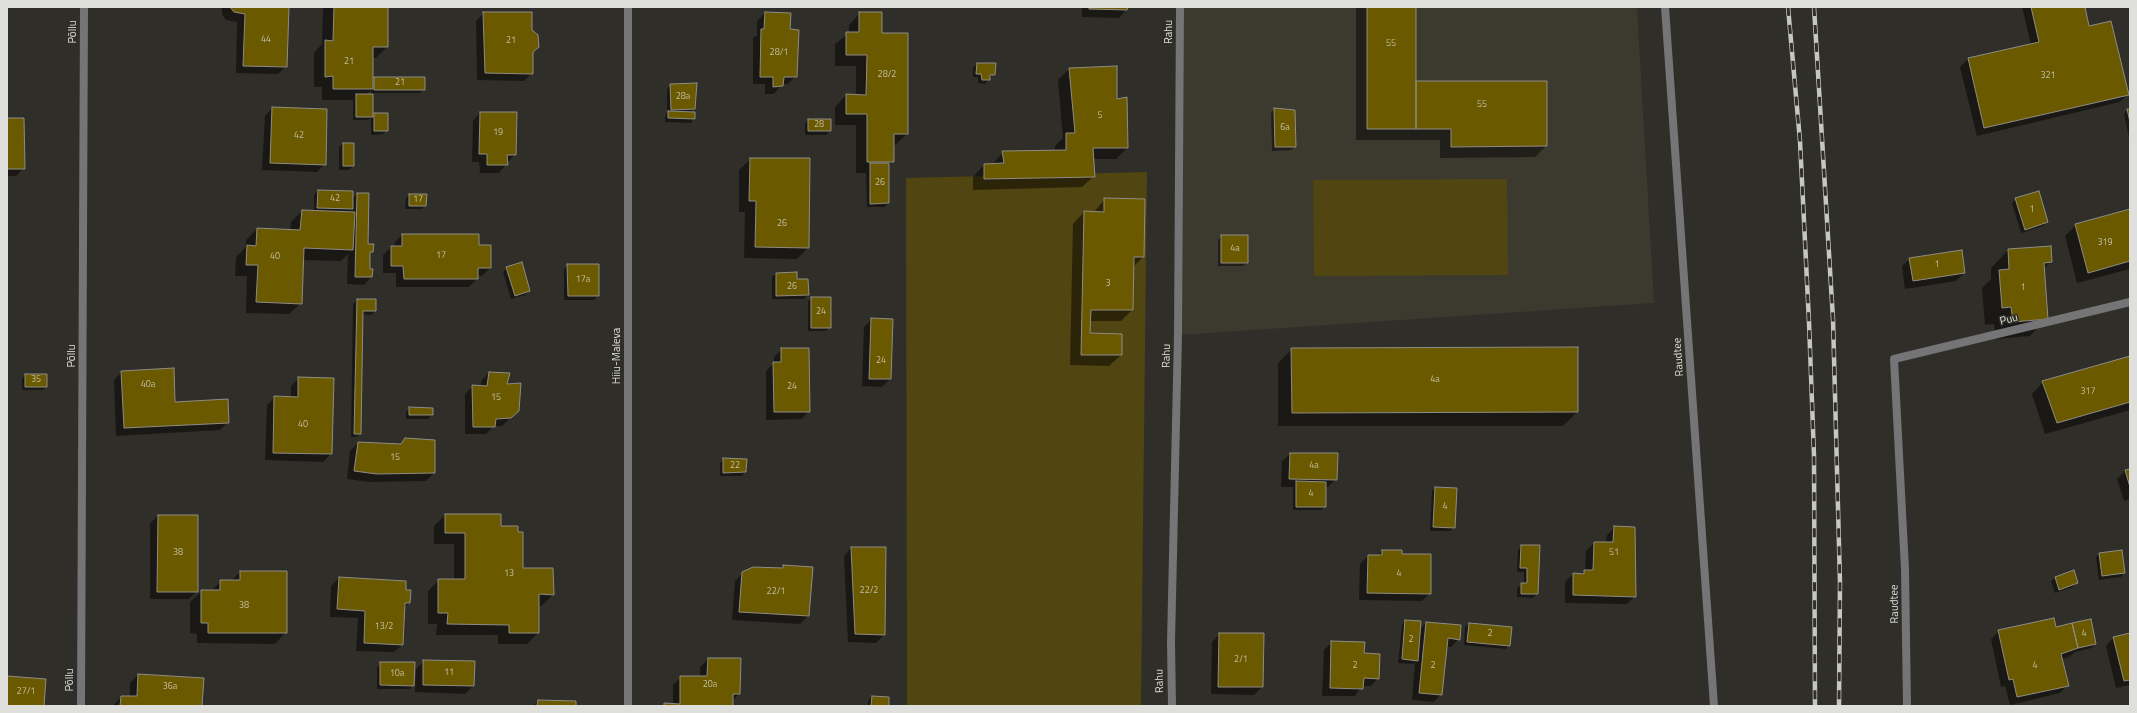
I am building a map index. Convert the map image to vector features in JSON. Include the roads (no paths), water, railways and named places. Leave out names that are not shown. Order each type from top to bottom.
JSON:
[{"type":"street","name":"Põllu","points":[[81,706],[84,7]]},
{"type":"street","name":"Hiiu-Maleva","points":[[628,7],[628,706]]},
{"type":"street","name":"Rahu","points":[[1172,706],[1171,634],[1178,327],[1180,7]]},
{"type":"street","name":"Raudtee","points":[[1665,7],[1714,706]]},
{"type":"street","name":"Puu","points":[[1894,359],[2130,302]]},
{"type":"street","name":"Raudtee","points":[[1894,359],[1905,569],[1908,706]]},
{"type":"railway","points":[[1788,7],[1800,141],[1809,322],[1814,456],[1815,706]]},
{"type":"railway","points":[[1814,7],[1833,319],[1840,583],[1839,706]]}]
